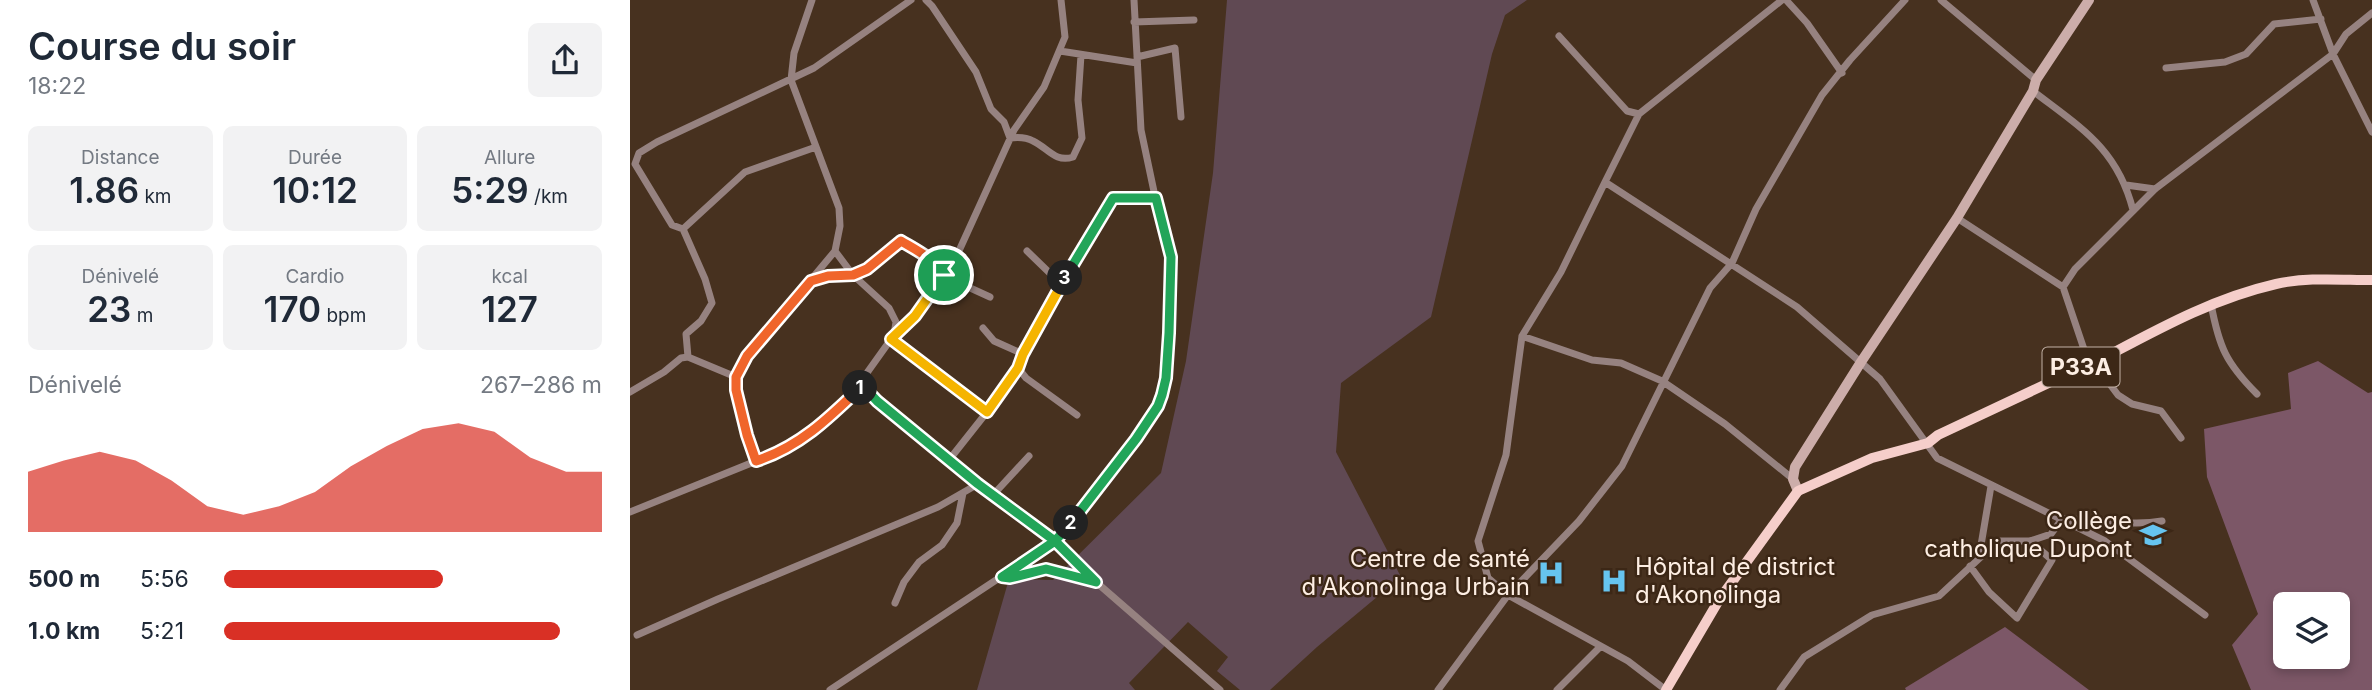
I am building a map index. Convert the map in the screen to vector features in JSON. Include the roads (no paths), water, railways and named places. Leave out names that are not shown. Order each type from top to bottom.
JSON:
[{"type":"main road","name":"P33A","points":[[1798,491],[1872,458],[1928,443],[1938,435],[2211,304],[2283,283],[2372,280]]},
{"type":"main road","points":[[1666,690],[1719,600],[1798,491]]},
{"type":"street","points":[[756,461],[738,403],[736,377],[747,356],[835,251],[840,226],[839,208],[800,110],[791,80],[794,53],[812,0]]},
{"type":"street","points":[[926,0],[976,72],[990,109],[1004,122],[1010,138]]},
{"type":"street","points":[[630,512],[777,454],[802,440],[863,386],[864,377],[893,337],[915,316],[958,253],[1010,138],[1023,114],[1044,87],[1065,37],[1061,0]]},
{"type":"street","points":[[830,690],[1055,541],[1084,509],[1158,406],[1166,378],[1169,344],[1171,257],[1141,130],[1134,0]]},
{"type":"street","points":[[1666,690],[1628,660],[1508,595],[1488,578],[1478,541],[1506,455],[1522,336],[1561,272],[1639,114],[1784,0],[1807,23],[1842,73]]},
{"type":"street","points":[[1438,690],[1508,595],[1579,521],[1622,466],[1710,288],[1732,263],[1762,198],[1822,94],[1905,0]]},
{"type":"street","points":[[1941,0],[2111,158],[2126,185],[2133,210]]},
{"type":"street","points":[[1793,479],[1795,467],[1957,218],[2034,85],[2089,0]]},
{"type":"street","points":[[2313,0],[2333,54],[2372,132]]},
{"type":"street","points":[[688,357],[686,334],[701,321],[712,303],[705,279],[683,229],[672,225],[633,163],[639,153],[814,68],[911,1]]},
{"type":"street","points":[[2063,287],[2074,270],[2155,189],[2333,54],[2346,34],[2372,13]]},
{"type":"street","points":[[2166,68],[2225,62],[2246,54],[2274,24],[2321,19]]},
{"type":"street","points":[[1134,22],[1194,20]]},
{"type":"street","points":[[1559,36],[1627,111],[1639,114]]},
{"type":"street","points":[[1060,51],[1137,60],[1175,48],[1181,117]]},
{"type":"street","points":[[1010,138],[1031,139],[1059,159],[1073,157],[1082,138],[1078,100],[1080,55]]},
{"type":"street","points":[[683,229],[746,172],[816,147]]},
{"type":"street","points":[[1605,182],[1797,307],[1880,379],[1937,458],[2105,541],[2206,615]]},
{"type":"street","points":[[2126,185],[2155,189]]},
{"type":"street","points":[[949,460],[1018,368],[1061,284],[1113,198],[1156,198]]},
{"type":"street","points":[[1957,218],[2063,287],[2091,363],[2118,395],[2132,404],[2161,411],[2181,438]]},
{"type":"street","points":[[811,281],[828,276],[853,275],[867,269],[901,241],[923,254],[944,275],[990,297]]},
{"type":"street","points":[[835,251],[853,275],[888,308],[895,322],[893,337]]},
{"type":"street","points":[[1027,251],[1061,284]]},
{"type":"street","points":[[2211,304],[2216,330],[2228,361],[2257,394]]},
{"type":"street","points":[[983,328],[994,341],[1023,354]]},
{"type":"street","points":[[1522,336],[1592,360],[1621,363],[1662,381],[1725,424],[1793,479],[1798,491]]},
{"type":"street","points":[[893,337],[987,412]]},
{"type":"street","points":[[630,392],[664,372],[681,358],[688,357],[736,377]]},
{"type":"street","points":[[1018,368],[1026,379],[1077,415]]},
{"type":"street","points":[[863,386],[877,401],[978,484],[1055,541],[1096,582],[1220,690]]},
{"type":"street","points":[[993,495],[1029,456]]},
{"type":"street","points":[[637,635],[939,507],[978,484]]},
{"type":"street","points":[[1979,558],[1991,486]]},
{"type":"street","points":[[895,603],[904,582],[919,562],[942,545],[957,523],[963,493]]},
{"type":"street","points":[[2062,519],[2147,523],[2162,521]]},
{"type":"street","points":[[1780,690],[1804,657],[1872,615],[1939,596],[1998,541],[2030,541],[2050,534],[2062,519]]},
{"type":"street","points":[[1970,566],[1989,592],[2017,618],[2052,560],[2030,541]]},
{"type":"street","points":[[1002,577],[1010,578],[1046,569],[1096,582]]},
{"type":"street","points":[[1557,690],[1600,647]]},
{"type":"place","name":"Collège catholique Dupont","points":[[2153,535]]},
{"type":"place","name":"Centre de santé d'Akonolinga Urbain","points":[[1551,573]]},
{"type":"place","name":"Hôpital de district d'Akonolinga","points":[[1614,581]]}]
